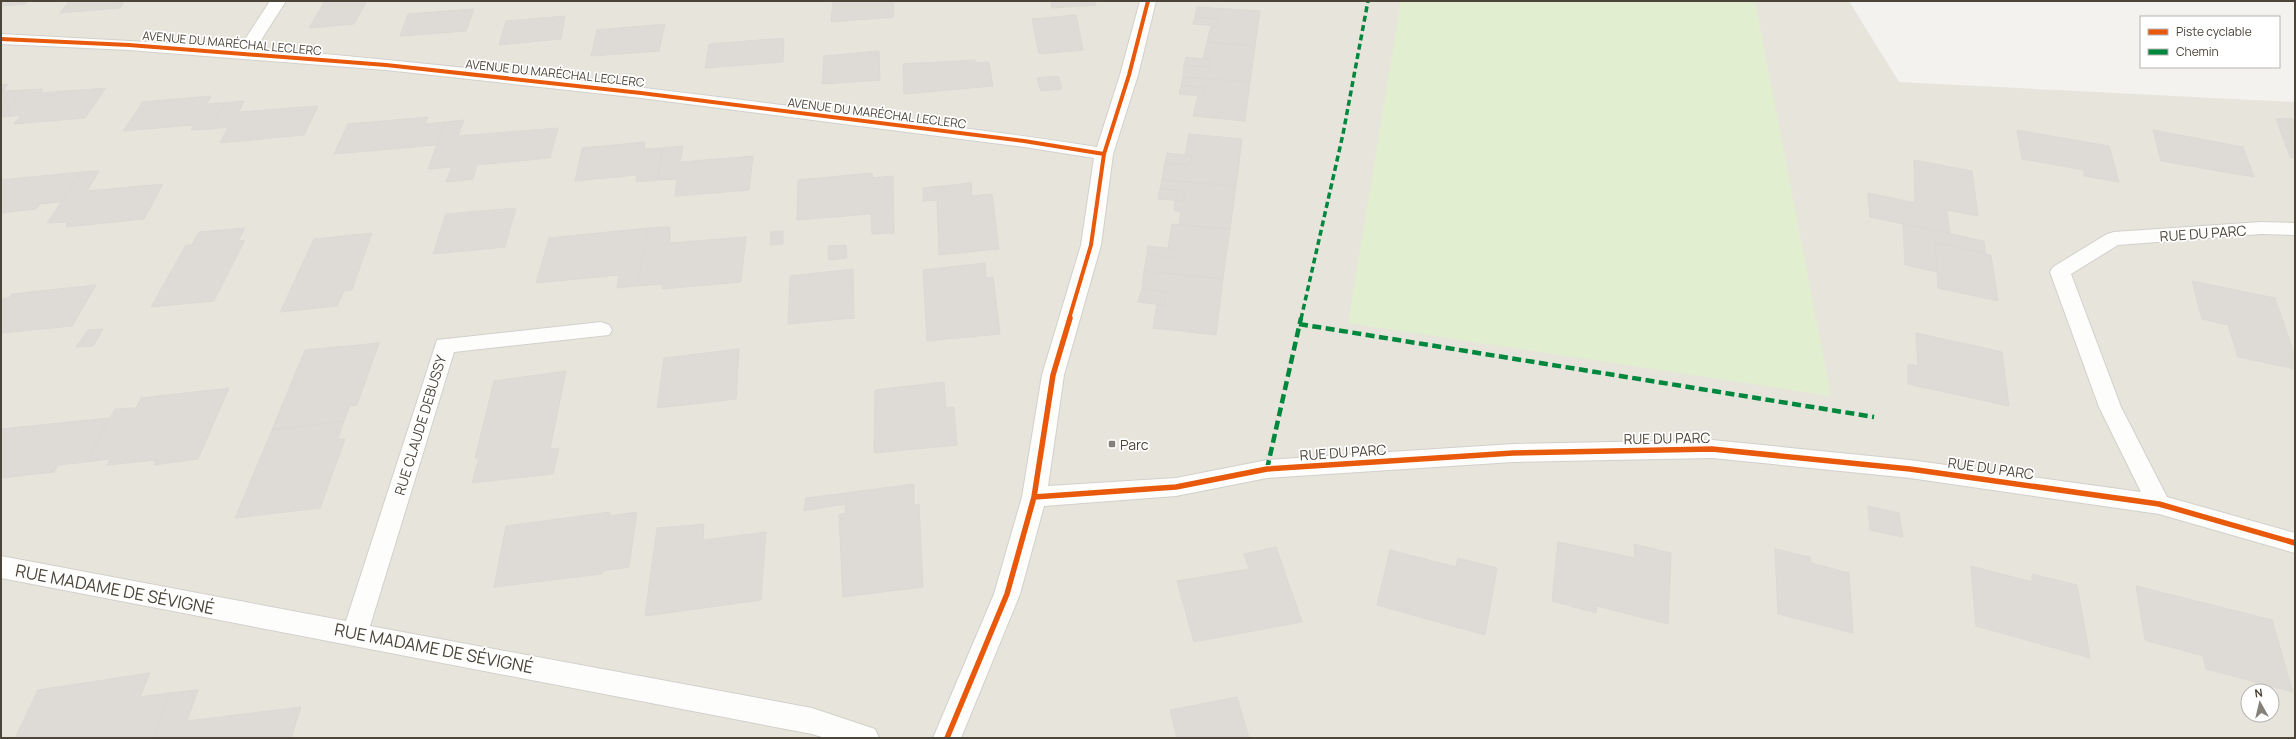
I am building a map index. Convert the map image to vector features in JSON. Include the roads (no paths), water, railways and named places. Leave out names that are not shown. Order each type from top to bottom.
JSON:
[{"type":"street","points":[[245,54],[278,1]]},
{"type":"street","points":[[947,738],[1007,594],[1034,497],[1053,375],[1091,245],[1104,154],[1129,75],[1148,1]]},
{"type":"street","name":"AVENUE DU MARÉCHAL LECLERC","points":[[1,39],[100,42],[520,78],[1024,141],[1104,154]]},
{"type":"street","name":"RUE DU PARC","points":[[2159,504],[2110,407],[2060,272],[2114,240],[2261,228],[2295,229]]},
{"type":"street","name":"RUE CLAUDE DEBUSSY","points":[[355,633],[445,345],[601,330]]},
{"type":"street","name":"RUE DU PARC","points":[[1034,497],[1176,487],[1267,469],[1513,453],[1712,449],[1910,469],[2159,504],[2295,543]]},
{"type":"street","name":"RUE MADAME DE SÉVIGNÉ","points":[[1,567],[109,589],[355,633],[812,721],[865,738]]},
{"type":"place","name":"Parc","points":[[1112,444]]}]
